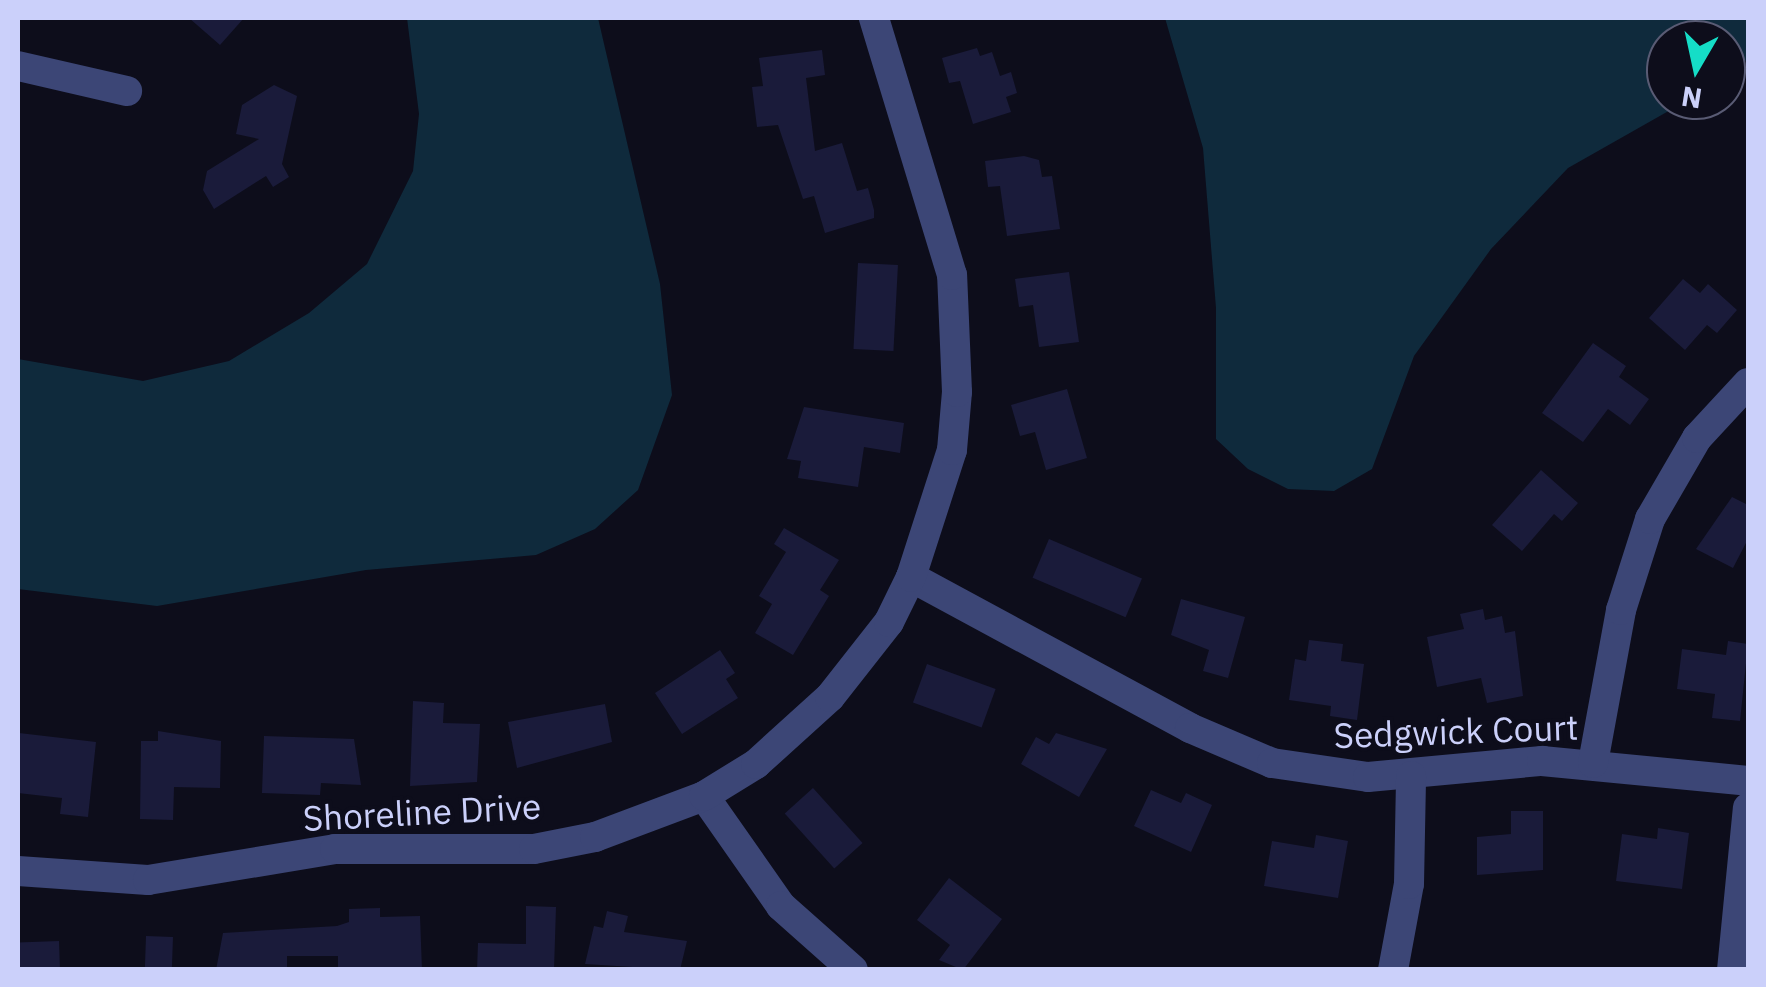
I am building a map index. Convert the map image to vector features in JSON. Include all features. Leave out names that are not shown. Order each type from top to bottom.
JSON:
[{"type":"street","name":"Shoreline Drive","points":[[18,871],[148,880],[336,849],[534,849],[632,826],[704,796],[756,764],[830,697],[889,622],[912,577],[952,450],[957,325],[940,222],[898,110],[874,18]]},
{"type":"street","points":[[18,66],[127,92]]},
{"type":"street","points":[[1593,764],[1621,610],[1669,480],[1748,382]]},
{"type":"street","name":"Sedgwick Court","points":[[912,577],[1228,747],[1326,774],[1411,776],[1513,762],[1593,764],[1748,782]]},
{"type":"street","points":[[1392,970],[1409,884],[1411,776]]},
{"type":"street","points":[[704,796],[781,906],[853,970]]},
{"type":"street","points":[[1732,970],[1748,808]]},
{"type":"water","points":[[407,18],[598,18],[660,284],[672,395],[638,490],[595,529],[536,555],[366,570],[157,606],[18,589],[18,359],[143,381],[229,361],[309,313],[367,264],[413,171],[419,114]]},
{"type":"water","points":[[1165,18],[1748,18],[1746,60],[1746,20],[1646,20],[1646,120],[1653,120],[1568,168],[1491,249],[1414,356],[1372,469],[1334,491],[1288,489],[1248,469],[1216,439],[1216,308],[1203,148]]},
{"type":"building","points":[[189,18],[244,18],[220,45]]},
{"type":"building","points":[[977,48],[980,56],[992,52],[1000,76],[1011,72],[1017,93],[1006,97],[1011,112],[973,124],[960,81],[949,83],[942,58]]},
{"type":"building","points":[[822,50],[825,75],[806,78],[815,151],[842,143],[857,191],[868,188],[874,210],[874,218],[825,233],[814,196],[803,199],[778,125],[757,127],[752,87],[763,86],[759,58]]},
{"type":"building","points":[[274,85],[297,96],[282,164],[289,177],[273,187],[266,176],[214,209],[203,190],[207,171],[259,139],[236,134],[242,105]]},
{"type":"building","points":[[1024,156],[1039,160],[1042,177],[1052,176],[1060,229],[1007,236],[1000,186],[988,187],[985,161]]},
{"type":"building","points":[[858,263],[898,265],[893,351],[853,349]]},
{"type":"building","points":[[1069,272],[1079,342],[1039,347],[1033,305],[1019,307],[1015,279]]},
{"type":"building","points":[[1683,279],[1700,293],[1708,284],[1737,310],[1717,333],[1707,325],[1685,350],[1649,318]]},
{"type":"building","points":[[1593,343],[1626,366],[1619,377],[1649,399],[1630,425],[1608,409],[1583,442],[1542,413]]},
{"type":"building","points":[[1067,389],[1087,458],[1046,470],[1035,432],[1020,436],[1011,405]]},
{"type":"building","points":[[804,407],[904,423],[900,453],[864,447],[858,487],[798,478],[801,461],[787,459]]},
{"type":"building","points":[[1541,470],[1578,503],[1562,521],[1554,514],[1522,551],[1492,525]]},
{"type":"building","points":[[1732,497],[1748,505],[1748,539],[1733,568],[1696,549]]},
{"type":"building","points":[[784,528],[839,560],[820,590],[829,596],[793,655],[755,633],[772,604],[759,596],[786,552],[774,544]]},
{"type":"building","points":[[1049,539],[1142,578],[1126,617],[1033,578]]},
{"type":"building","points":[[1181,599],[1245,617],[1228,678],[1203,671],[1209,650],[1171,635]]},
{"type":"building","points":[[1483,609],[1485,620],[1502,616],[1505,633],[1515,631],[1523,696],[1487,703],[1481,678],[1437,687],[1427,637],[1464,629],[1460,614]]},
{"type":"building","points":[[1309,640],[1343,644],[1341,661],[1364,664],[1357,720],[1330,716],[1331,706],[1289,700],[1295,659],[1306,661]]},
{"type":"building","points":[[1728,641],[1748,644],[1740,721],[1712,718],[1715,694],[1677,689],[1682,649],[1726,655]]},
{"type":"building","points":[[720,650],[735,673],[726,679],[738,698],[682,734],[655,693]]},
{"type":"building","points":[[927,664],[996,689],[982,727],[913,703]]},
{"type":"building","points":[[413,701],[444,703],[443,723],[480,724],[477,782],[410,786]]},
{"type":"building","points":[[605,704],[612,742],[517,768],[508,722]]},
{"type":"building","points":[[158,731],[221,741],[220,788],[174,787],[173,820],[140,819],[141,741],[158,741]]},
{"type":"building","points":[[19,733],[96,742],[88,817],[60,814],[62,798],[18,793]]},
{"type":"building","points":[[1056,733],[1107,749],[1079,797],[1021,764],[1036,737],[1049,744]]},
{"type":"building","points":[[264,736],[354,739],[361,785],[321,783],[320,795],[262,793]]},
{"type":"building","points":[[813,788],[863,843],[834,868],[785,813]]},
{"type":"building","points":[[1151,790],[1181,803],[1186,793],[1212,805],[1191,852],[1134,826]]},
{"type":"building","points":[[1511,811],[1543,811],[1543,870],[1477,875],[1477,837],[1511,834]]},
{"type":"building","points":[[1658,828],[1689,833],[1682,889],[1616,881],[1622,834],[1657,839]]},
{"type":"building","points":[[1316,835],[1348,841],[1338,898],[1264,886],[1272,841],[1314,848]]},
{"type":"building","points":[[949,878],[1002,919],[963,970],[939,960],[950,945],[917,920]]},
{"type":"building","points":[[526,906],[556,907],[554,970],[477,970],[478,943],[526,944]]},
{"type":"building","points":[[380,908],[380,917],[420,916],[422,970],[338,970],[338,956],[287,956],[287,970],[216,970],[223,933],[337,926],[349,922],[349,909]]},
{"type":"building","points":[[607,911],[628,916],[624,932],[687,941],[680,970],[585,964],[594,926],[603,928]]},
{"type":"building","points":[[146,936],[173,937],[172,970],[145,970]]},
{"type":"building","points":[[59,941],[60,970],[19,970],[18,942]]}]
